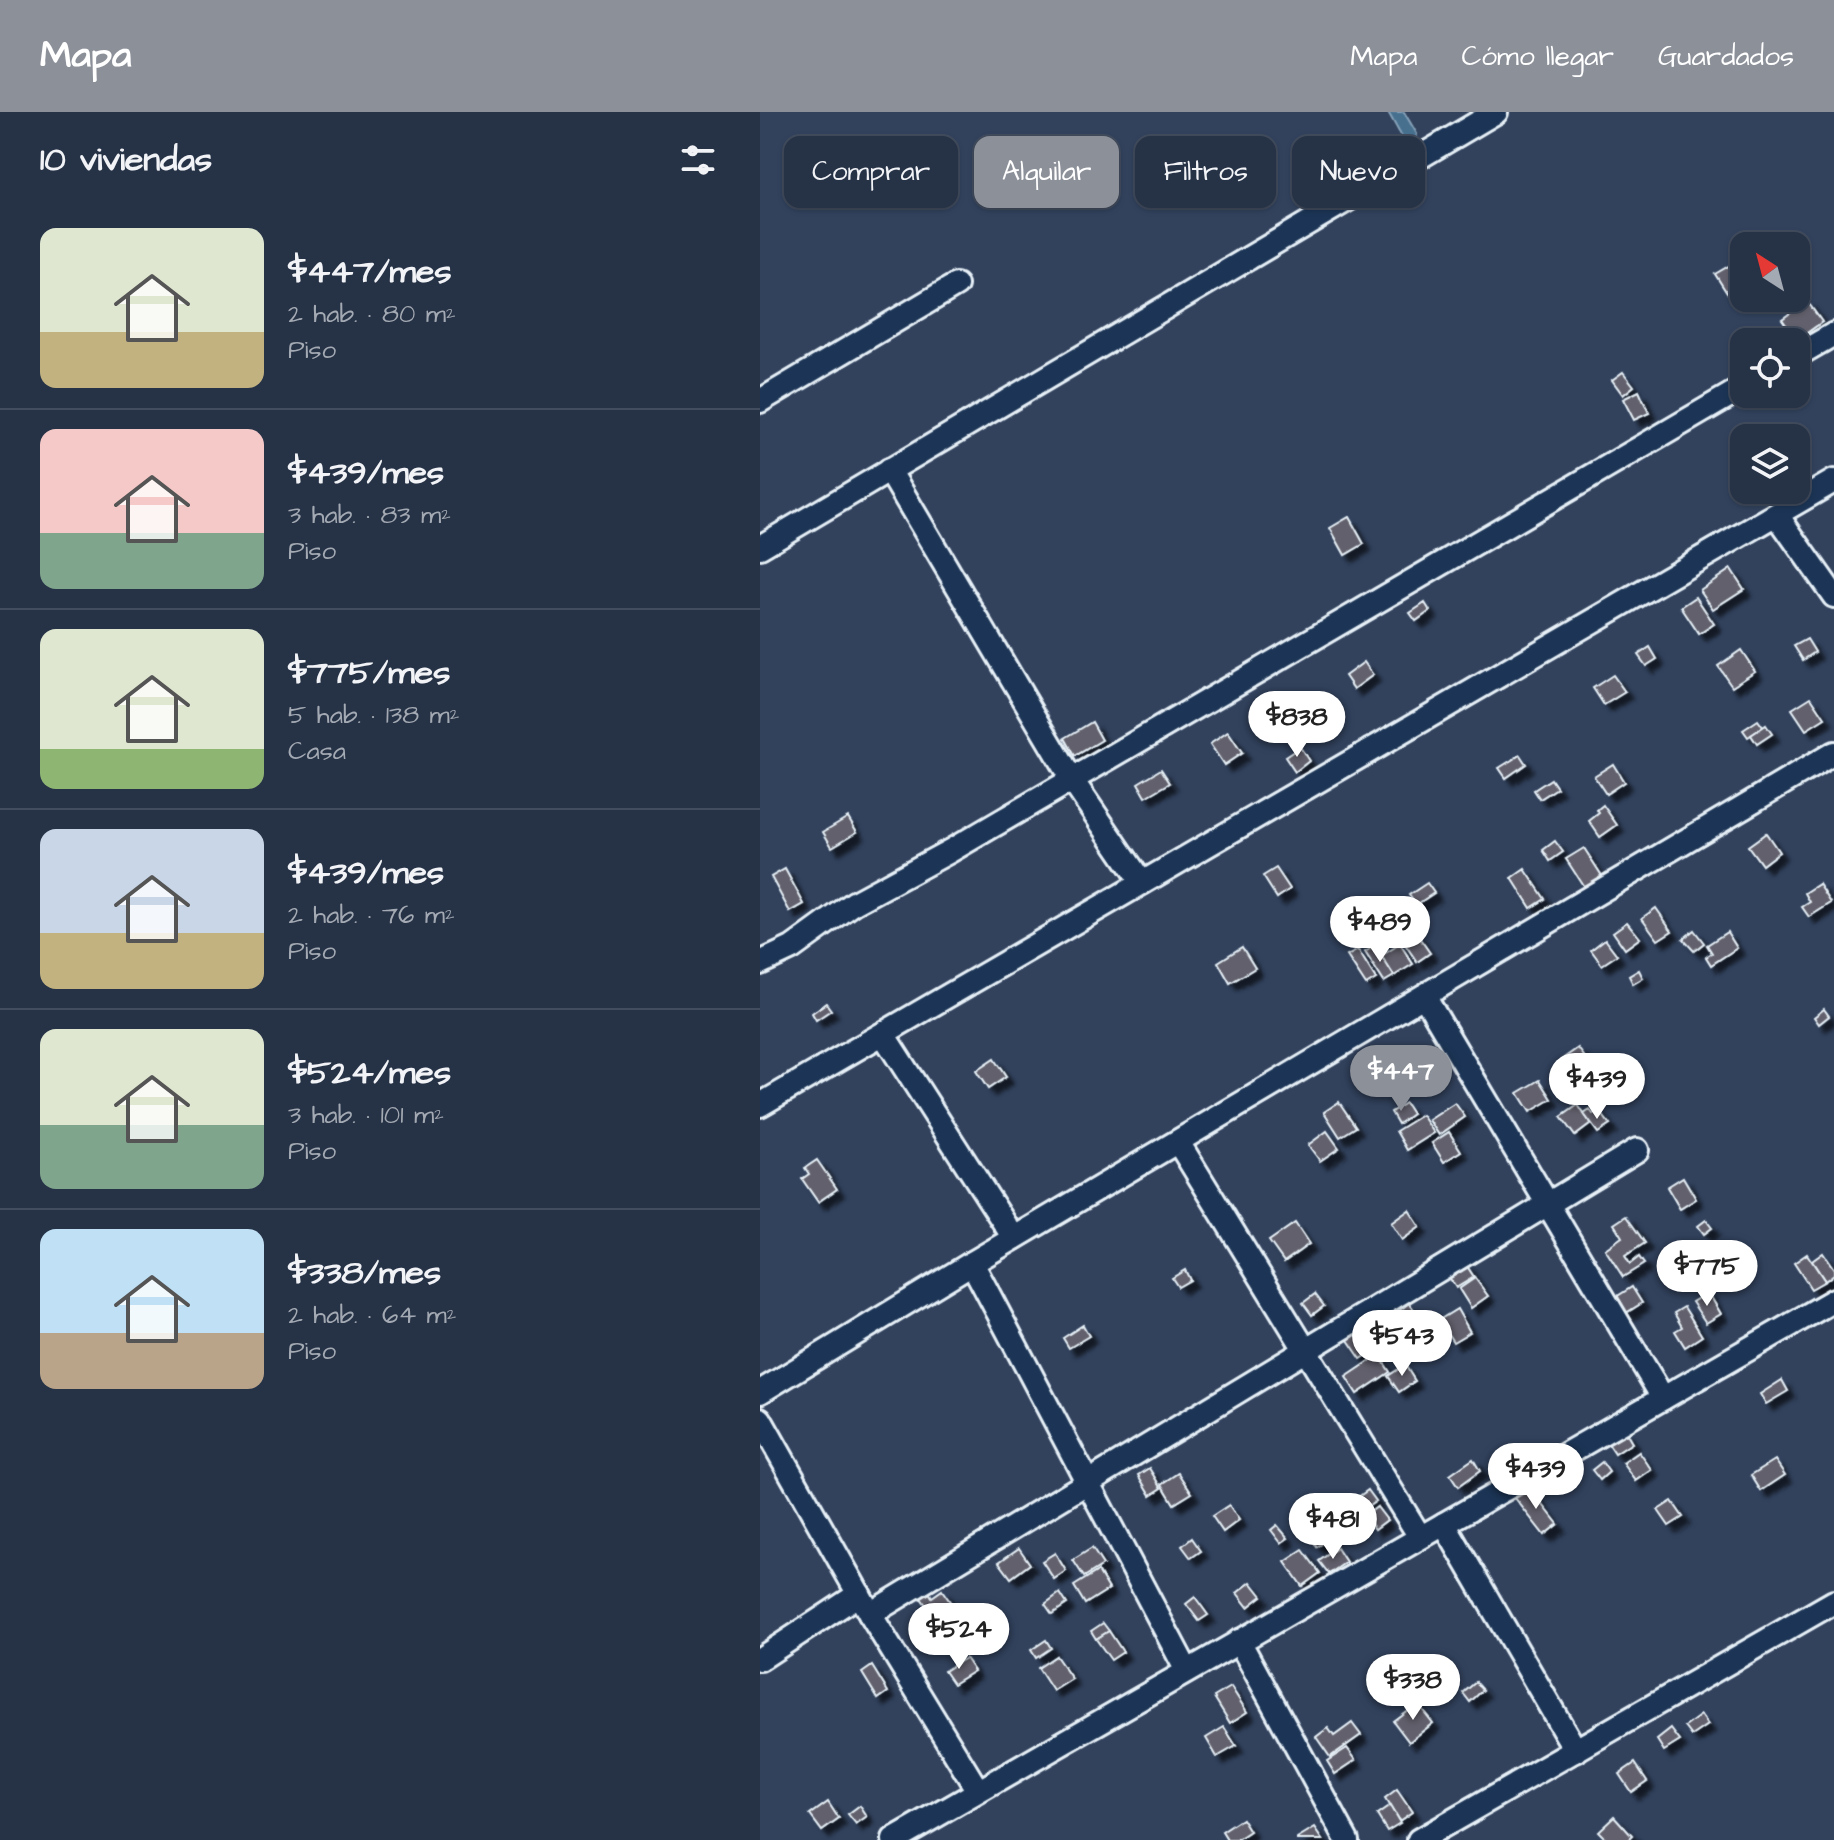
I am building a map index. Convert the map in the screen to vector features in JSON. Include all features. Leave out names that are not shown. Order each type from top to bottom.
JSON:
[{"type":"street","points":[[760,547],[1496,112]]},
{"type":"street","points":[[760,401],[956,285]]},
{"type":"street","points":[[1810,348],[1834,334]]},
{"type":"street","points":[[760,963],[792,948],[854,903],[950,851],[1730,395]]},
{"type":"street","points":[[889,470],[1072,780],[1142,883]]},
{"type":"street","points":[[760,1105],[1834,481]]},
{"type":"street","points":[[1777,515],[1834,596]]},
{"type":"street","points":[[760,1392],[1014,1238],[1834,753]]},
{"type":"street","points":[[1424,996],[1663,1398]]},
{"type":"street","points":[[883,1034],[1014,1238]]},
{"type":"street","points":[[1178,1142],[1420,1537]]},
{"type":"street","points":[[760,1659],[1088,1482],[1637,1150]]},
{"type":"street","points":[[972,1263],[1187,1671]]},
{"type":"street","points":[[894,1840],[1834,1300]]},
{"type":"street","points":[[760,1419],[864,1604],[978,1791]]},
{"type":"street","points":[[1444,1524],[1576,1751]]},
{"type":"street","points":[[1419,1840],[1834,1602]]},
{"type":"street","points":[[1239,1641],[1347,1840]]},
{"type":"water","points":[[1388,112],[1404,112],[1417,134],[1401,136]]},
{"type":"building","points":[[1730,265],[1730,291],[1727,293],[1715,274]]},
{"type":"building","points":[[1810,305],[1822,322],[1810,331],[1810,328],[1788,328],[1782,319],[1792,312],[1810,312]]},
{"type":"building","points":[[1623,372],[1634,386],[1623,395],[1612,380]]},
{"type":"building","points":[[1639,391],[1649,413],[1634,420],[1623,399]]},
{"type":"building","points":[[1349,517],[1364,544],[1345,555],[1330,528]]},
{"type":"building","points":[[1731,569],[1744,589],[1713,609],[1700,590]]},
{"type":"building","points":[[1696,597],[1714,624],[1699,634],[1681,607]]},
{"type":"building","points":[[1425,603],[1430,611],[1416,621],[1410,613]]},
{"type":"building","points":[[1807,639],[1815,652],[1803,660],[1794,646]]},
{"type":"building","points":[[1650,647],[1657,659],[1646,666],[1638,655]]},
{"type":"building","points":[[1741,650],[1755,671],[1732,686],[1718,666]]},
{"type":"building","points":[[1364,662],[1373,675],[1354,689],[1345,676]]},
{"type":"building","points":[[1613,675],[1625,692],[1604,705],[1593,688]]},
{"type":"building","points":[[1811,697],[1825,718],[1806,730],[1792,709]]},
{"type":"building","points":[[1758,720],[1763,727],[1748,737],[1743,730]]},
{"type":"building","points":[[1092,722],[1102,740],[1075,756],[1065,738]]},
{"type":"building","points":[[1766,725],[1772,734],[1757,744],[1751,735]]},
{"type":"building","points":[[1228,732],[1242,753],[1224,765],[1210,744]]},
{"type":"building","points":[[1300,747],[1309,761],[1295,772],[1285,757]]},
{"type":"building","points":[[1520,755],[1526,764],[1506,778],[1499,768]]},
{"type":"building","points":[[1613,764],[1624,782],[1606,794],[1594,776]]},
{"type":"building","points":[[1161,769],[1170,783],[1146,797],[1138,783]]},
{"type":"building","points":[[1551,779],[1557,788],[1540,799],[1534,790]]},
{"type":"building","points":[[1603,805],[1617,825],[1600,837],[1589,821]]},
{"type":"building","points":[[848,817],[857,832],[832,847],[823,832]]},
{"type":"building","points":[[1766,833],[1779,852],[1762,865],[1748,846]]},
{"type":"building","points":[[1555,841],[1563,852],[1550,861],[1543,850]]},
{"type":"building","points":[[1584,848],[1604,879],[1586,890],[1566,859]]},
{"type":"building","points":[[1276,868],[1290,889],[1277,898],[1263,876]]},
{"type":"building","points":[[785,869],[804,904],[790,912],[771,877]]},
{"type":"building","points":[[1525,869],[1545,899],[1531,908],[1512,878]]},
{"type":"building","points":[[1427,883],[1434,893],[1416,905],[1409,895]]},
{"type":"building","points":[[1819,884],[1831,903],[1809,917],[1802,907],[1810,902],[1805,893]]},
{"type":"building","points":[[1656,908],[1672,931],[1658,940],[1642,918]]},
{"type":"building","points":[[1627,922],[1640,938],[1625,949],[1613,932]]},
{"type":"building","points":[[1694,930],[1704,943],[1694,951],[1683,939]]},
{"type":"building","points":[[1727,932],[1737,948],[1711,965],[1706,957],[1712,953],[1707,945]]},
{"type":"building","points":[[1416,933],[1430,953],[1417,962],[1403,941]]},
{"type":"building","points":[[1605,939],[1617,955],[1602,965],[1591,950]]},
{"type":"building","points":[[1400,944],[1413,964],[1394,976],[1381,956]]},
{"type":"building","points":[[1375,946],[1394,976],[1384,982],[1365,952]]},
{"type":"building","points":[[1242,947],[1255,968],[1230,983],[1218,962]]},
{"type":"building","points":[[1358,950],[1376,979],[1366,985],[1347,956]]},
{"type":"building","points":[[1639,970],[1643,978],[1633,984],[1629,976]]},
{"type":"building","points":[[826,1003],[831,1010],[816,1020],[812,1013]]},
{"type":"building","points":[[1824,1009],[1829,1016],[1819,1024],[1814,1017]]},
{"type":"building","points":[[1578,1048],[1594,1070],[1578,1082],[1561,1060]]},
{"type":"building","points":[[994,1059],[1006,1077],[988,1089],[976,1071]]},
{"type":"building","points":[[1540,1080],[1552,1099],[1530,1112],[1518,1093]]},
{"type":"building","points":[[1339,1102],[1356,1127],[1340,1137],[1324,1112]]},
{"type":"building","points":[[1405,1103],[1412,1114],[1398,1124],[1391,1112]]},
{"type":"building","points":[[1455,1103],[1465,1117],[1439,1135],[1429,1120]]},
{"type":"building","points":[[1578,1105],[1591,1124],[1575,1136],[1561,1117]]},
{"type":"building","points":[[1590,1110],[1593,1114],[1599,1110],[1610,1125],[1598,1133],[1584,1114]]},
{"type":"building","points":[[1422,1115],[1434,1133],[1407,1150],[1396,1131]]},
{"type":"building","points":[[1327,1131],[1339,1148],[1320,1161],[1308,1145]]},
{"type":"building","points":[[1449,1132],[1461,1151],[1444,1162],[1432,1143]]},
{"type":"building","points":[[817,1160],[837,1189],[818,1202],[802,1179],[809,1174],[805,1168]]},
{"type":"building","points":[[1683,1177],[1696,1199],[1680,1209],[1667,1187]]},
{"type":"building","points":[[1409,1210],[1420,1227],[1402,1240],[1391,1223]]},
{"type":"building","points":[[1626,1216],[1645,1243],[1625,1256],[1630,1264],[1639,1257],[1644,1264],[1623,1277],[1605,1249],[1622,1237],[1614,1224]]},
{"type":"building","points":[[1706,1220],[1712,1228],[1704,1234],[1698,1226]]},
{"type":"building","points":[[1295,1223],[1309,1244],[1284,1262],[1269,1241]]},
{"type":"building","points":[[1823,1253],[1834,1269],[1834,1274],[1825,1281],[1812,1261]]},
{"type":"building","points":[[1807,1254],[1825,1281],[1811,1289],[1794,1263]]},
{"type":"building","points":[[1465,1263],[1474,1277],[1456,1288],[1447,1274]]},
{"type":"building","points":[[1185,1270],[1190,1280],[1178,1287],[1172,1278]]},
{"type":"building","points":[[1475,1278],[1488,1296],[1471,1308],[1459,1289]]},
{"type":"building","points":[[1632,1287],[1642,1303],[1626,1313],[1616,1297]]},
{"type":"building","points":[[1708,1292],[1721,1314],[1706,1323],[1692,1302]]},
{"type":"building","points":[[1315,1294],[1324,1306],[1312,1315],[1303,1303]]},
{"type":"building","points":[[1409,1303],[1422,1320],[1408,1331],[1395,1314]]},
{"type":"building","points":[[1684,1307],[1702,1336],[1685,1347],[1675,1331],[1682,1327],[1674,1313]]},
{"type":"building","points":[[1457,1309],[1470,1332],[1453,1342],[1439,1320]]},
{"type":"building","points":[[1083,1325],[1089,1336],[1069,1348],[1063,1338]]},
{"type":"building","points":[[1367,1327],[1380,1347],[1361,1359],[1348,1340]]},
{"type":"building","points":[[1379,1355],[1390,1372],[1357,1394],[1346,1377]]},
{"type":"building","points":[[1405,1365],[1415,1381],[1399,1392],[1388,1376]]},
{"type":"building","points":[[1782,1380],[1788,1391],[1766,1404],[1760,1394]]},
{"type":"building","points":[[1625,1431],[1632,1443],[1615,1454],[1607,1442]]},
{"type":"building","points":[[1639,1452],[1652,1470],[1636,1481],[1623,1463]]},
{"type":"building","points":[[1473,1459],[1480,1471],[1458,1487],[1450,1475]]},
{"type":"building","points":[[1775,1460],[1785,1475],[1761,1491],[1751,1475]]},
{"type":"building","points":[[1602,1462],[1609,1472],[1600,1480],[1592,1470]]},
{"type":"building","points":[[1150,1468],[1162,1488],[1151,1495],[1139,1475]]},
{"type":"building","points":[[1179,1473],[1192,1493],[1174,1504],[1162,1484]]},
{"type":"building","points":[[1529,1487],[1558,1524],[1544,1535],[1515,1498]]},
{"type":"building","points":[[1368,1490],[1376,1501],[1362,1511],[1354,1500]]},
{"type":"building","points":[[1672,1501],[1683,1517],[1669,1526],[1658,1510]]},
{"type":"building","points":[[1229,1505],[1239,1520],[1223,1532],[1212,1516]]},
{"type":"building","points":[[1377,1507],[1387,1520],[1375,1529],[1365,1516]]},
{"type":"building","points":[[1277,1525],[1288,1538],[1281,1543],[1271,1530]]},
{"type":"building","points":[[1322,1526],[1330,1538],[1317,1547],[1309,1535]]},
{"type":"building","points":[[1192,1538],[1201,1551],[1191,1558],[1182,1546]]},
{"type":"building","points":[[1019,1548],[1030,1564],[1011,1578],[999,1562]]},
{"type":"building","points":[[1092,1548],[1103,1565],[1084,1577],[1073,1560]]},
{"type":"building","points":[[1337,1548],[1346,1562],[1329,1574],[1319,1561]]},
{"type":"building","points":[[1303,1550],[1320,1573],[1302,1586],[1285,1562]]},
{"type":"building","points":[[1055,1553],[1066,1571],[1054,1579],[1042,1561]]},
{"type":"building","points":[[1098,1571],[1109,1589],[1085,1604],[1074,1586]]},
{"type":"building","points":[[1251,1582],[1262,1596],[1248,1607],[1237,1593]]},
{"type":"building","points":[[942,1590],[951,1603],[933,1615],[921,1598],[929,1592],[932,1597]]},
{"type":"building","points":[[1060,1593],[1067,1604],[1052,1614],[1045,1604]]},
{"type":"building","points":[[1195,1597],[1208,1615],[1199,1621],[1186,1604]]},
{"type":"building","points":[[1103,1623],[1109,1631],[1096,1639],[1091,1631]]},
{"type":"building","points":[[1109,1631],[1123,1652],[1111,1660],[1096,1639]]},
{"type":"building","points":[[1046,1640],[1051,1648],[1036,1658],[1031,1650]]},
{"type":"building","points":[[1056,1656],[1072,1679],[1053,1691],[1038,1668]]},
{"type":"building","points":[[965,1658],[974,1671],[953,1684],[944,1671]]},
{"type":"building","points":[[872,1666],[888,1692],[878,1699],[862,1673]]},
{"type":"building","points":[[1476,1682],[1483,1690],[1470,1702],[1463,1693]]},
{"type":"building","points":[[1231,1687],[1247,1712],[1230,1723],[1214,1697]]},
{"type":"building","points":[[1417,1703],[1433,1723],[1409,1742],[1393,1721]]},
{"type":"building","points":[[1701,1715],[1708,1725],[1692,1736],[1685,1727]]},
{"type":"building","points":[[1352,1723],[1361,1735],[1330,1757],[1316,1737],[1328,1728],[1334,1736]]},
{"type":"building","points":[[1224,1727],[1236,1746],[1217,1757],[1206,1738]]},
{"type":"building","points":[[1671,1729],[1680,1741],[1664,1751],[1657,1740]]},
{"type":"building","points":[[1347,1748],[1356,1760],[1335,1774],[1327,1761]]},
{"type":"building","points":[[1635,1763],[1647,1781],[1631,1792],[1619,1774]]},
{"type":"building","points":[[1397,1790],[1412,1812],[1399,1821],[1385,1799]]},
{"type":"building","points":[[828,1802],[839,1819],[822,1831],[810,1815]]},
{"type":"building","points":[[860,1806],[867,1817],[856,1825],[848,1815]]},
{"type":"building","points":[[1390,1806],[1400,1823],[1387,1831],[1377,1815]]},
{"type":"building","points":[[1614,1816],[1632,1836],[1628,1840],[1607,1840],[1598,1831]]},
{"type":"building","points":[[1242,1819],[1250,1832],[1238,1840],[1227,1840],[1222,1832]]},
{"type":"building","points":[[1315,1828],[1323,1840],[1297,1840],[1297,1839]]}]
